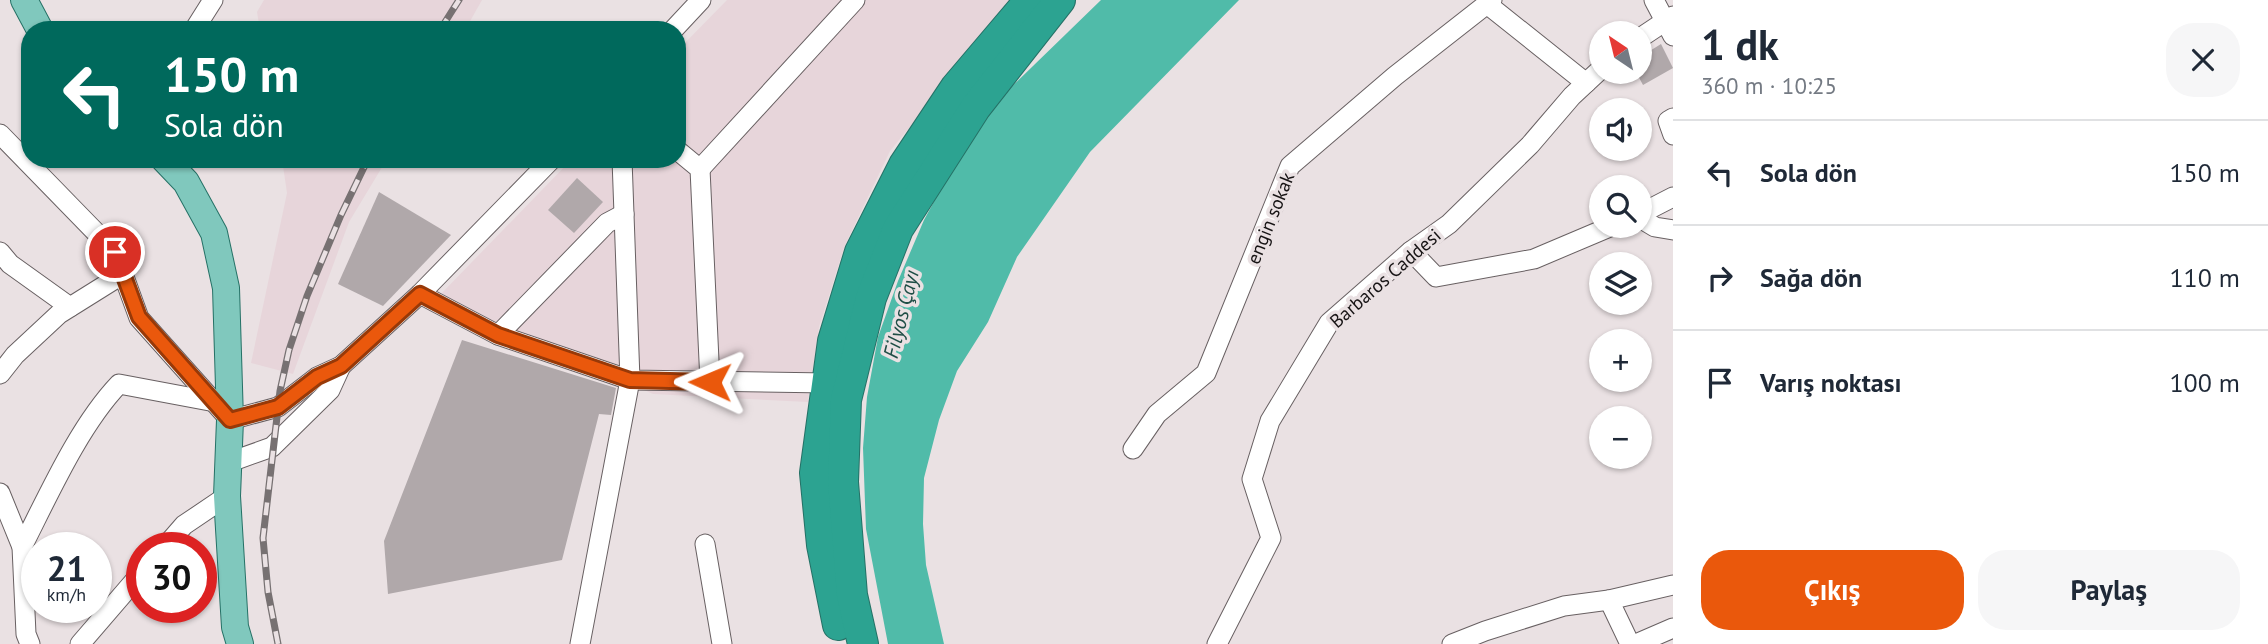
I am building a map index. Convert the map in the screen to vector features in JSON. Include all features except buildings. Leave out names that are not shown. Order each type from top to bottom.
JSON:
[{"type":"highway","points":[[842,644],[822,545],[815,473],[833,341],[860,252],[904,165],[956,87],[1030,0]]},
{"type":"highway","points":[[863,644],[852,595],[844,482],[846,400],[871,298],[898,229],[976,107],[1060,0]]},
{"type":"main road","points":[[23,0],[35,21]]},
{"type":"main road","points":[[173,168],[186,182],[214,233],[226,288],[223,411],[230,462],[227,496],[235,627],[240,644]]},
{"type":"street","points":[[200,21],[213,0]]},
{"type":"street","points":[[681,21],[701,0]]},
{"type":"street","points":[[710,382],[699,169],[855,0]]},
{"type":"street","points":[[1652,32],[1671,24],[1654,0]]},
{"type":"street","points":[[1490,2],[1586,83]]},
{"type":"street","name":"engin sokak","points":[[1132,449],[1157,414],[1206,373],[1290,166],[1395,76],[1490,2]]},
{"type":"street","name":"Barbaros Caddesi","points":[[1217,644],[1271,538],[1252,478],[1270,421],[1329,323],[1411,251],[1449,224],[1530,145],[1589,80]]},
{"type":"street","points":[[1673,118],[1668,121],[1673,135]]},
{"type":"street","points":[[0,134],[21,156]]},
{"type":"street","points":[[686,158],[699,169]]},
{"type":"street","points":[[33,168],[115,252],[139,317],[223,411]]},
{"type":"street","points":[[29,532],[63,464],[109,394],[119,384],[223,411],[278,407],[317,377],[341,366],[420,294],[543,168]]},
{"type":"street","points":[[580,644],[630,380],[622,168]]},
{"type":"street","points":[[1652,209],[1673,197]]},
{"type":"street","points":[[498,335],[607,223],[624,214]]},
{"type":"street","points":[[1652,225],[1673,230]]},
{"type":"street","points":[[1411,251],[1436,277],[1534,259],[1589,236]]},
{"type":"street","points":[[0,252],[10,264],[70,307]]},
{"type":"street","points":[[0,374],[15,355],[58,314],[123,274]]},
{"type":"street","points":[[420,294],[498,335],[630,380],[828,383]]},
{"type":"street","points":[[230,462],[272,447],[330,390],[341,366]]},
{"type":"street","points":[[0,493],[21,545]]},
{"type":"street","points":[[178,532],[227,496]]},
{"type":"street","points":[[705,544],[722,644]]},
{"type":"street","points":[[1452,644],[1564,606],[1609,600],[1673,584]]},
{"type":"street","points":[[80,644],[126,591]]},
{"type":"street","points":[[1609,600],[1630,644]]},
{"type":"street","points":[[25,623],[30,644]]},
{"type":"street","points":[[1636,644],[1673,628]]},
{"type":"shaded area","points":[[264,0],[482,0],[470,21],[258,21],[257,12]]},
{"type":"shaded area","points":[[727,0],[1015,0],[890,151],[845,245],[819,327],[808,402],[653,394],[437,298],[563,168],[686,168],[686,42]]},
{"type":"shaded area","points":[[283,168],[382,168],[349,222],[293,374],[251,363],[287,193]]},
{"type":"water","name":"Filyos Çayı","points":[[1101,0],[1239,0],[1090,152],[1017,257],[988,322],[957,371],[939,420],[924,478],[926,565],[944,644],[888,644],[866,529],[863,448],[867,397],[878,337],[924,220],[956,161],[1003,95]]},
{"type":"railway","points":[[446,21],[459,0]]},
{"type":"railway","points":[[278,644],[268,592],[263,538],[280,391],[289,350],[307,296],[364,168]]},
{"type":"route","points":[[115,252],[139,317],[230,420],[278,407],[317,377],[341,366],[420,294],[498,335],[577,364],[630,380],[710,382]]}]
